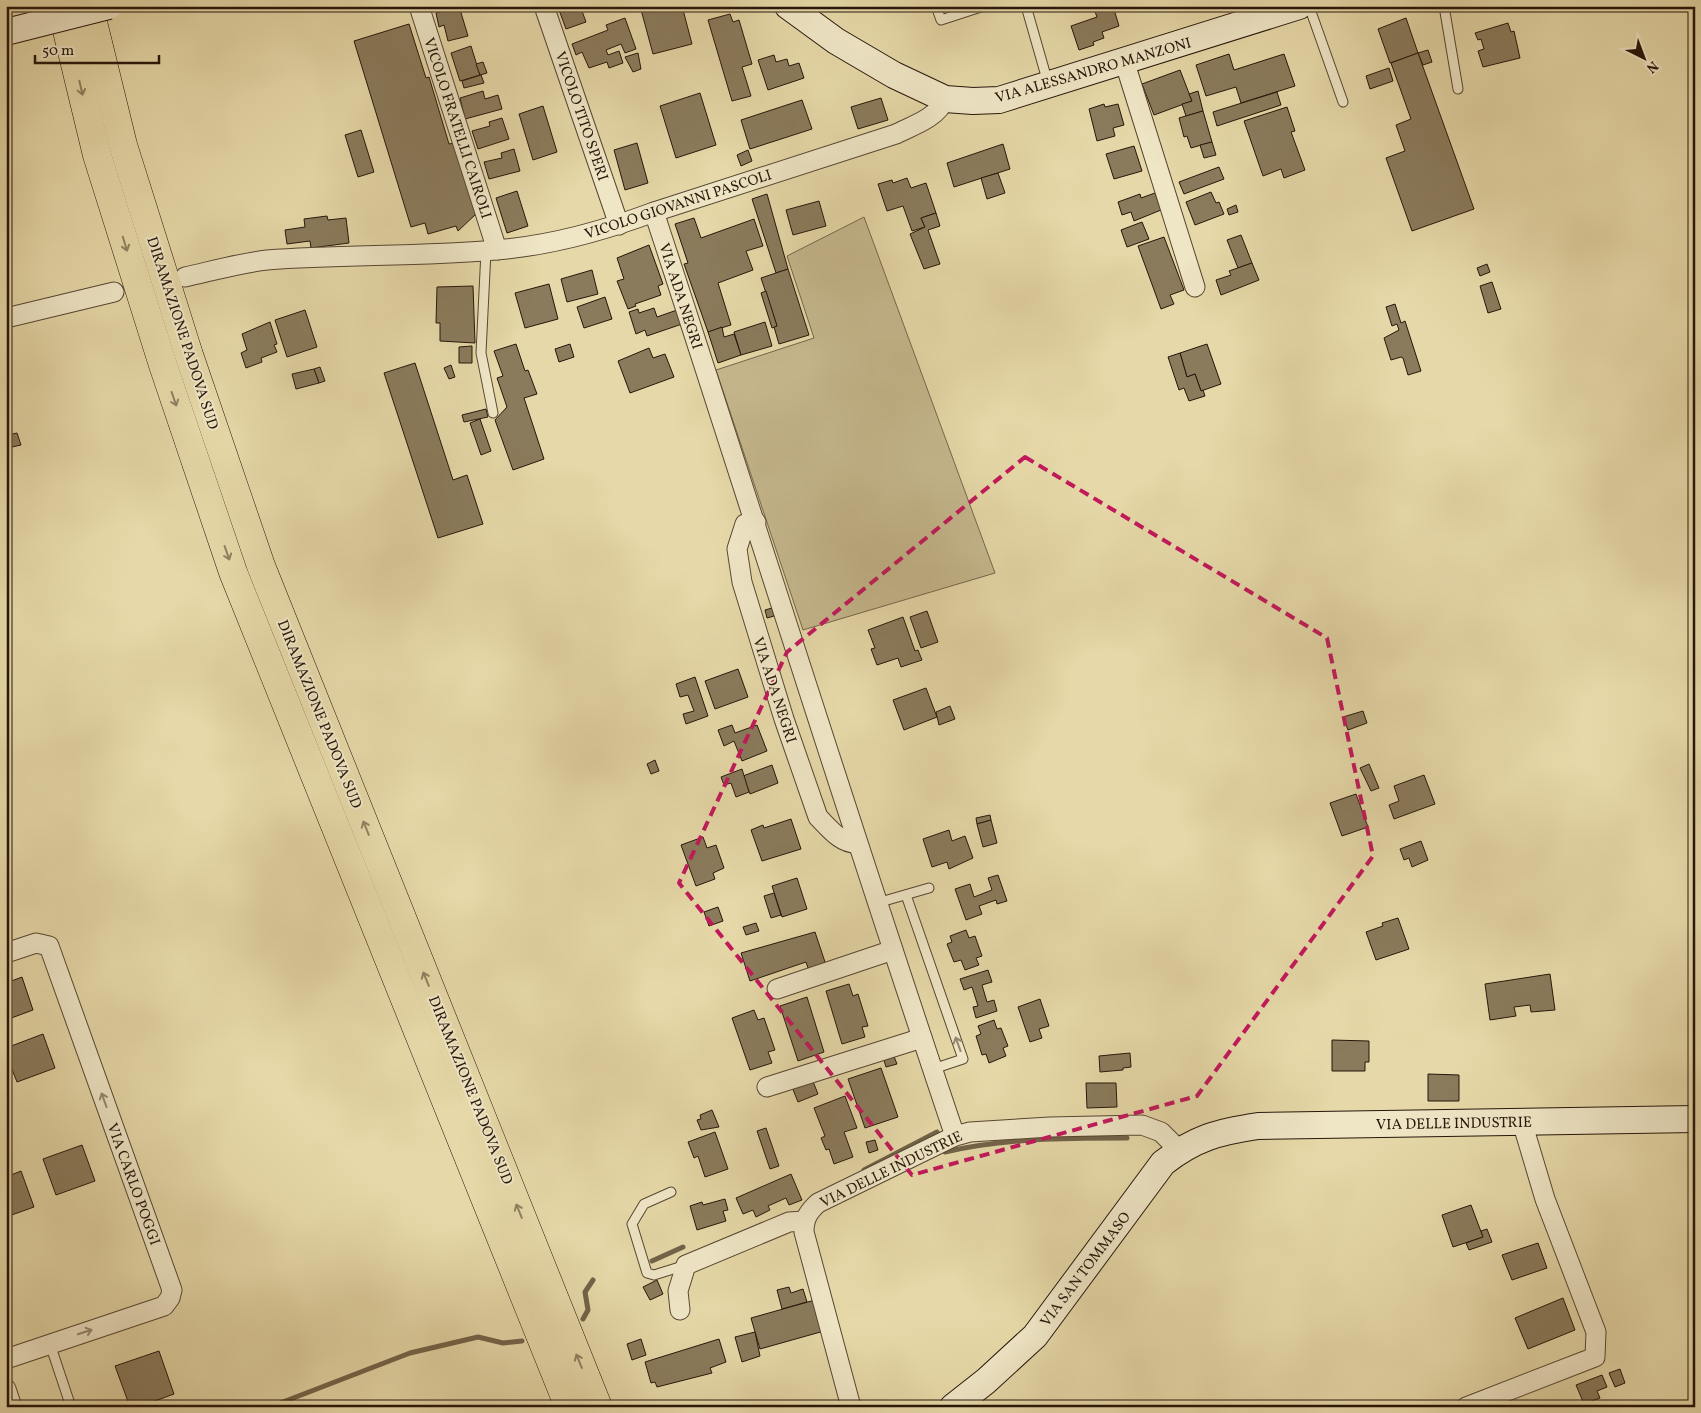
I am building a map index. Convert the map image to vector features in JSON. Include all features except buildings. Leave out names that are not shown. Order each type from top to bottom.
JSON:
[{"type":"highway","name":"DIRAMAZIONE PADOVA SUD","points":[[61,6],[97,155],[163,365],[233,572],[569,1407]]},
{"type":"highway","name":"DIRAMAZIONE PADOVA SUD","points":[[89,6],[123,145],[189,355],[261,566],[598,1407]]},
{"type":"street","points":[[6,32],[109,6]]},
{"type":"street","name":"VICOLO FRATELLI CAIROLI","points":[[419,6],[491,251]]},
{"type":"street","name":"VICOLO TITO SPERI","points":[[544,6],[619,225]]},
{"type":"street","name":"VIA ALESSANDRO MANZONI","points":[[788,6],[836,41],[886,70],[945,98],[999,100],[1123,63],[1299,6]]},
{"type":"street","points":[[1123,63],[1128,73],[1195,287]]},
{"type":"street","name":"VICOLO GIOVANNI PASCOLI","points":[[185,277],[264,260],[350,255],[491,251],[553,242],[619,225],[896,134],[931,116],[942,107],[945,98]]},
{"type":"street","name":"VIA ADA NEGRI","points":[[654,212],[756,522],[876,903],[955,1136]]},
{"type":"street","points":[[6,318],[114,292]]},
{"type":"street","name":"VIA ADA NEGRI","points":[[756,522],[745,524],[737,549],[742,582],[762,650],[818,817],[838,837],[850,843],[857,843]]},
{"type":"street","name":"VIA CARLO POGGI","points":[[6,953],[36,943],[49,946],[172,1290],[170,1298],[164,1306],[6,1360]]},
{"type":"street","points":[[777,989],[893,950]]},
{"type":"street","points":[[767,1087],[922,1038]]},
{"type":"street","name":"VIA DELLE INDUSTRIE","points":[[1214,1134],[1258,1126],[1695,1119]]},
{"type":"street","points":[[1466,1407],[1595,1357],[1596,1332],[1545,1199],[1522,1122]]},
{"type":"street","name":"VIA DELLE INDUSTRIE","points":[[804,1221],[809,1211],[818,1203],[955,1136],[970,1132],[1050,1127],[1142,1125],[1161,1132],[1179,1150]]},
{"type":"street","name":"VIA SAN TOMMASO","points":[[953,1407],[986,1381],[1035,1336],[1164,1163],[1179,1150],[1214,1134]]},
{"type":"street","points":[[680,1310],[678,1291],[686,1265],[790,1222],[804,1221],[804,1232],[851,1407]]},
{"type":"street","points":[[6,1389],[12,1407]]},
{"type":"lane","points":[[936,6],[941,20],[984,6]]},
{"type":"lane","points":[[1026,6],[1049,85]]},
{"type":"lane","points":[[1309,6],[1343,102]]},
{"type":"lane","points":[[1444,6],[1458,89]]},
{"type":"lane","points":[[491,251],[481,353],[494,413]]},
{"type":"lane","points":[[876,903],[929,888]]},
{"type":"lane","points":[[906,895],[963,1059],[933,1069]]},
{"type":"lane","points":[[672,1192],[644,1204],[632,1224],[647,1274],[654,1275],[686,1265]]},
{"type":"lane","points":[[50,1344],[71,1407]]},
{"type":"highlighted area","points":[[1025,457],[1327,638],[1373,856],[1197,1096],[912,1175],[679,883],[787,652]]},
{"type":"shaded area","points":[[864,217],[995,573],[803,630],[716,370],[814,338],[787,256]]},
{"type":"waterway","points":[[864,1170],[937,1132]]},
{"type":"waterway","points":[[945,1152],[1012,1141],[1127,1138]]},
{"type":"waterway","points":[[652,1261],[683,1247]]},
{"type":"waterway","points":[[583,1319],[588,1310],[585,1292],[593,1280]]},
{"type":"waterway","points":[[270,1407],[410,1353],[478,1337],[503,1343],[522,1341]]}]
